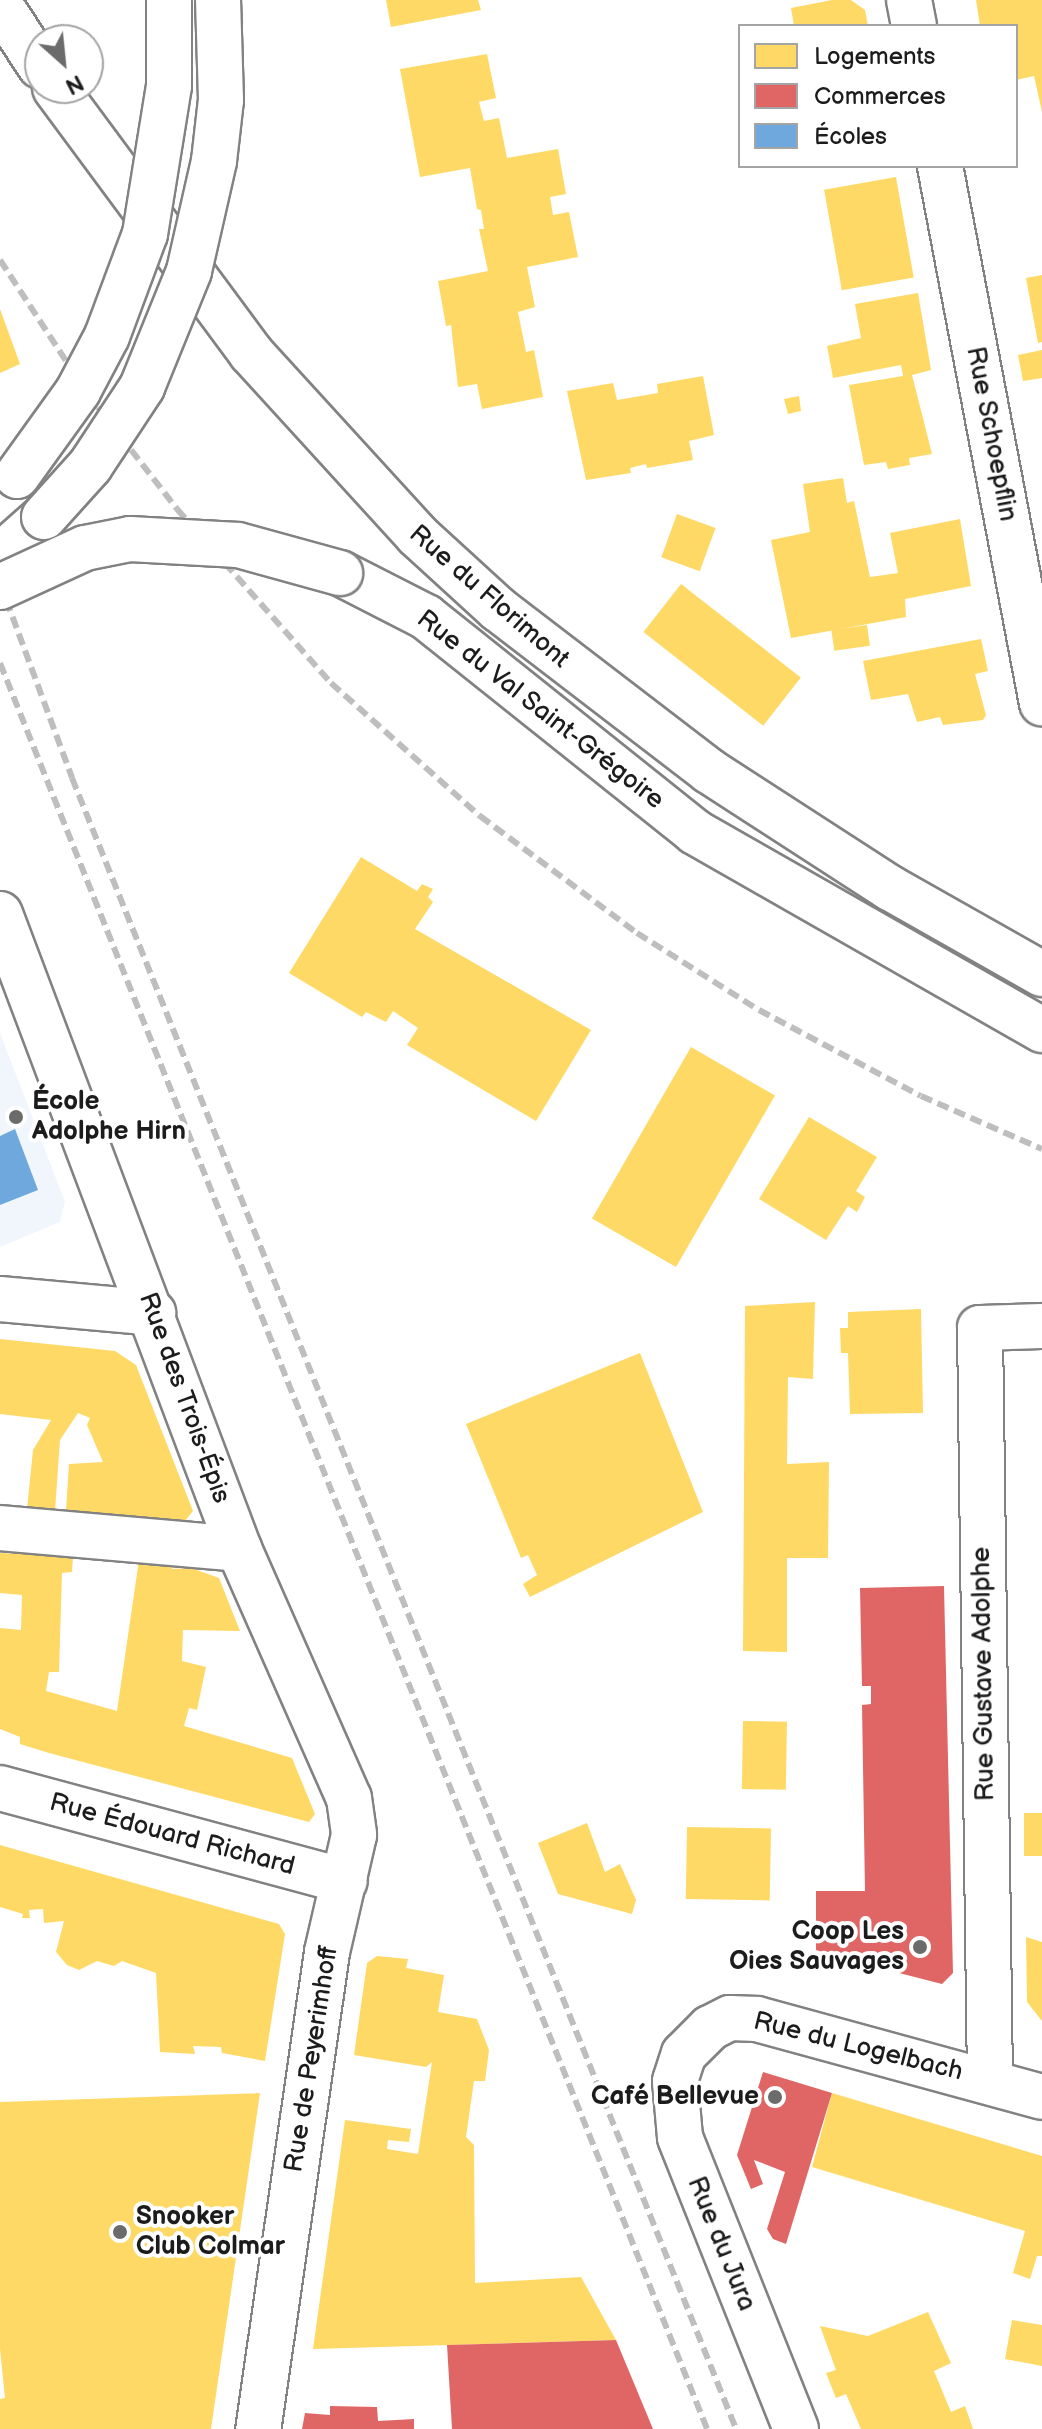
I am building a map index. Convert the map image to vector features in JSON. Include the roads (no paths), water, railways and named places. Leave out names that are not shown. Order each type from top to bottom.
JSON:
[{"type":"street","points":[[0,494],[78,391],[107,336],[141,246],[162,153],[169,86],[169,0]]},
{"type":"street","points":[[0,556],[90,466],[142,387],[189,271],[214,161],[221,100],[218,0]]},
{"type":"street","points":[[909,0],[914,24]]},
{"type":"street","points":[[0,5],[24,42]]},
{"type":"street","name":"Rue du Florimont","points":[[67,104],[251,353],[373,490],[498,609],[709,771],[890,888],[1042,974]]},
{"type":"street","name":"Rue Schoepflin","points":[[940,168],[1042,703]]},
{"type":"street","name":"Rue du Val Saint-Grégoire","points":[[0,587],[85,548],[130,539],[238,545],[340,573],[426,617],[695,832],[1042,1030]]},
{"type":"street","name":"Rue des Trois-Épis","points":[[0,914],[153,1313],[239,1549],[349,1798],[354,1835],[345,1881]]},
{"type":"street","points":[[0,1299],[153,1313]]},
{"type":"street","name":"Rue Gustave Adolphe","points":[[990,2081],[980,1328],[1042,1326]]},
{"type":"street","points":[[0,1528],[239,1549]]},
{"type":"street","name":"Rue Édouard Richard","points":[[0,1788],[345,1881]]},
{"type":"street","name":"Rue de Peyerimhoff","points":[[258,2429],[327,1952],[345,1881]]},
{"type":"street","name":"Rue du Logelbach","points":[[684,2054],[710,2028],[730,2018],[757,2019],[1042,2097]]},
{"type":"street","name":"Rue du Jura","points":[[684,2054],[675,2081],[680,2137],[796,2429]]},
{"type":"railway","points":[[0,260],[87,393],[177,509],[331,683],[480,816],[637,933],[759,1010],[921,1096],[1042,1149]]},
{"type":"railway","points":[[0,583],[72,778],[736,2429]]},
{"type":"railway","points":[[0,663],[707,2429]]},
{"type":"place","name":"École Adolphe Hirn","points":[[16,1117]]},
{"type":"place","name":"Coop Les Oies Sauvages","points":[[920,1947]]},
{"type":"place","name":"Café Bellevue","points":[[775,2097]]},
{"type":"place","name":"Snooker Club Colmar","points":[[120,2232]]}]
